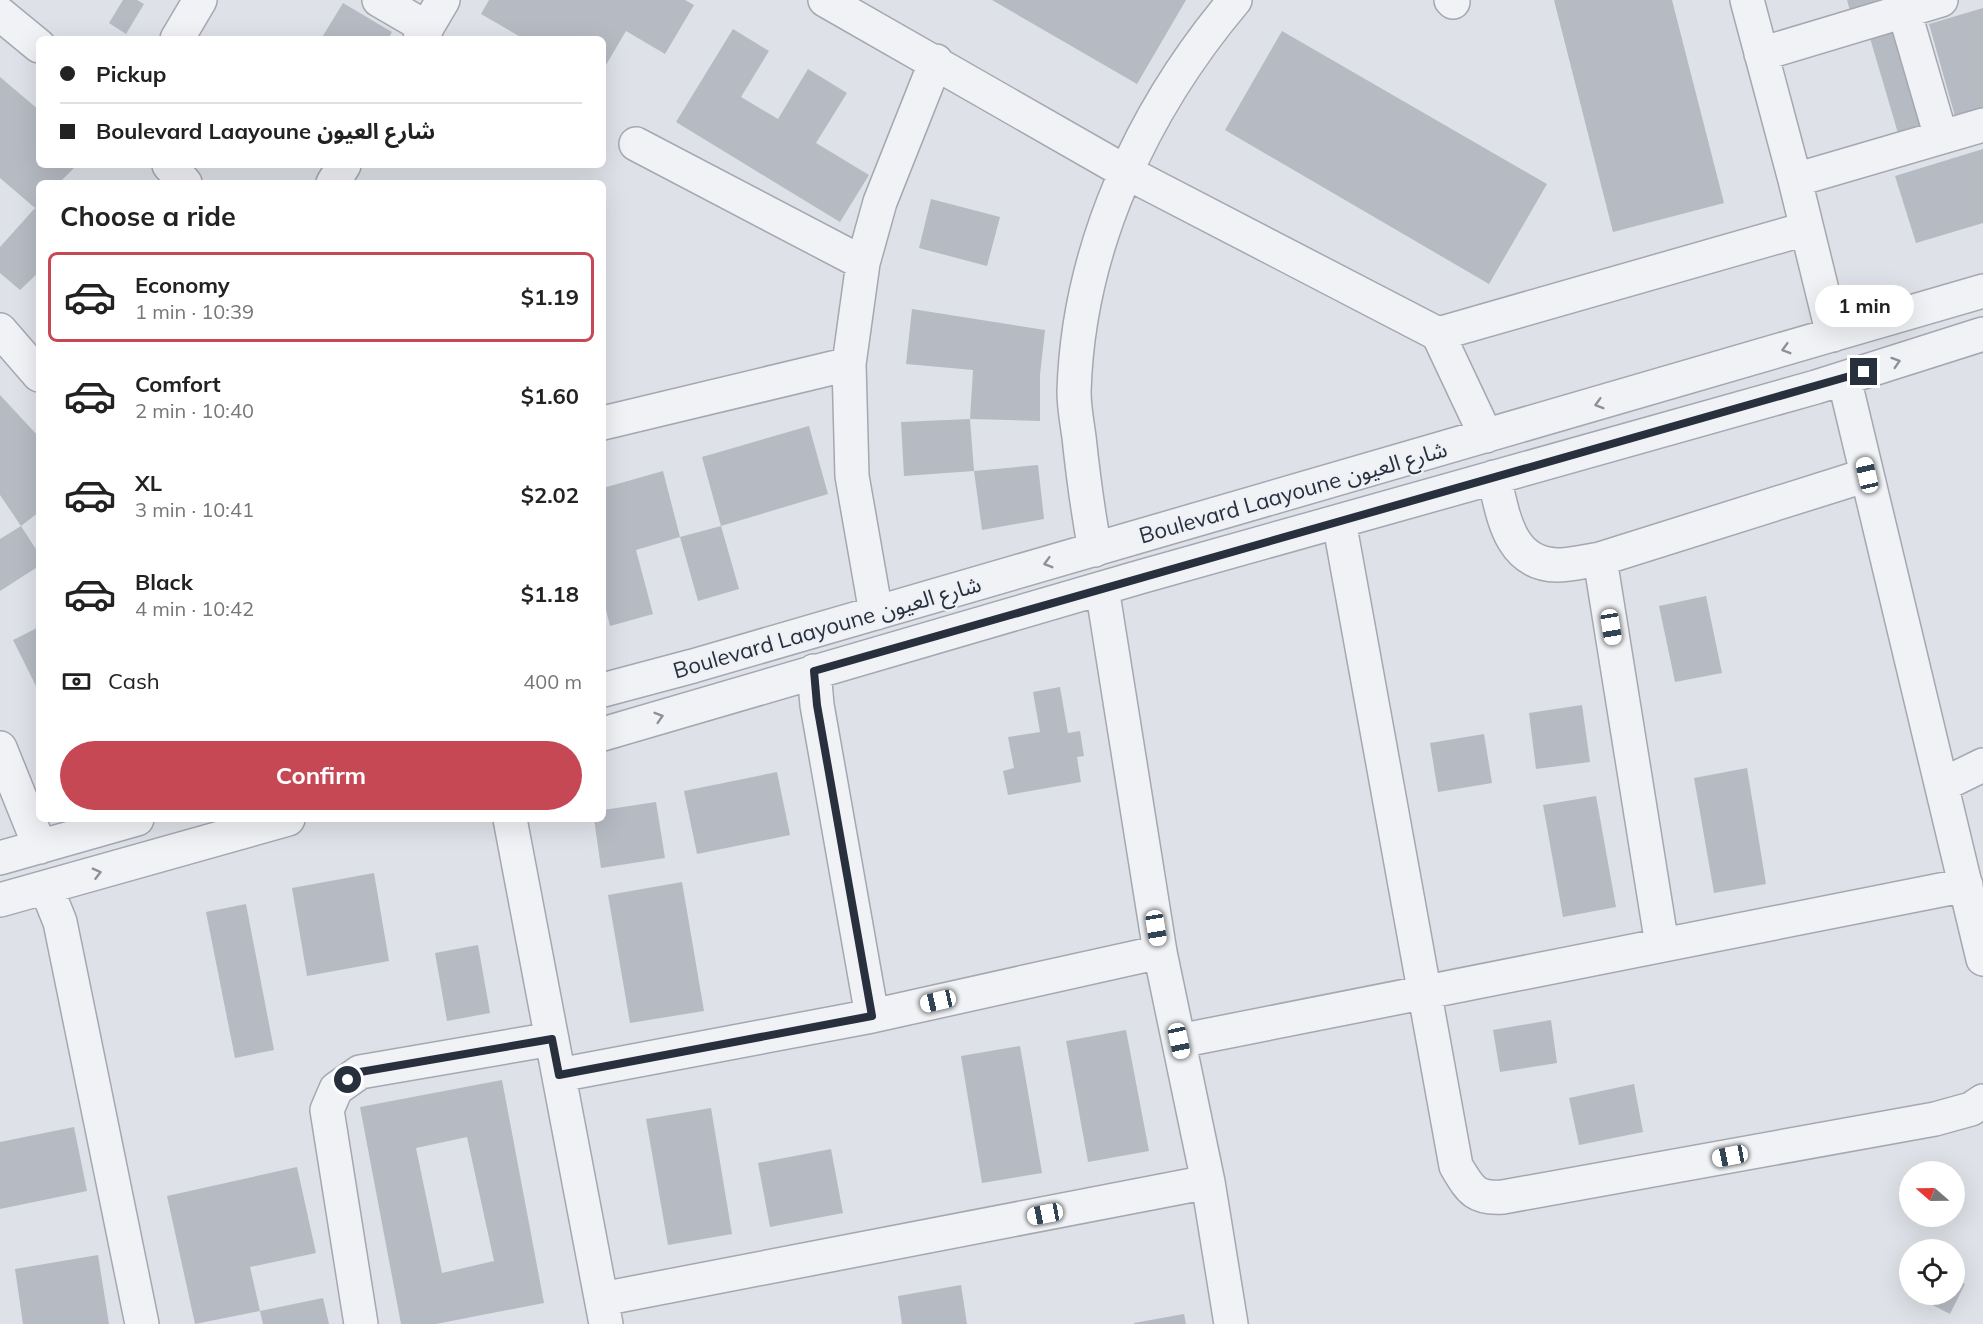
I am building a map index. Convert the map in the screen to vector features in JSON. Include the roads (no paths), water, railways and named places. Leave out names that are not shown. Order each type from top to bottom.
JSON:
[{"type":"street","points":[[179,36],[200,0]]},
{"type":"street","points":[[379,0],[424,34],[443,0]]},
{"type":"street","points":[[825,0],[936,61],[1124,171],[1438,334],[1486,436]]},
{"type":"street","points":[[1095,550],[1086,503],[1074,393],[1082,322],[1095,259],[1124,171],[1156,110],[1202,39],[1235,0]]},
{"type":"street","points":[[1747,0],[1796,180],[1833,335]]},
{"type":"street","points":[[1761,54],[1902,5],[1941,0]]},
{"type":"street","points":[[1902,5],[1941,137]]},
{"type":"street","points":[[0,14],[36,44]]},
{"type":"street","points":[[876,613],[852,476],[849,364],[863,263],[880,202],[936,61]]},
{"type":"street","points":[[1796,180],[1983,125]]},
{"type":"street","points":[[636,144],[863,263]]},
{"type":"street","points":[[172,168],[182,180]]},
{"type":"street","points":[[1438,334],[1806,229]]},
{"type":"street","name":"Boulevard Laayoune شارع العيون","points":[[606,689],[1095,550],[1983,291]]},
{"type":"street","points":[[0,330],[36,372]]},
{"type":"street","name":"Boulevard Laayoune شارع العيون","points":[[606,733],[1102,588],[1844,378],[1983,334]]},
{"type":"street","points":[[606,422],[849,364]]},
{"type":"street","points":[[1844,378],[1983,959]]},
{"type":"street","points":[[1494,477],[1507,532],[1526,553],[1539,561],[1556,565],[1600,559],[1867,475]]},
{"type":"street","points":[[1339,521],[1456,1166],[1473,1191],[1485,1198],[1935,1119],[1971,1109],[1983,1101]]},
{"type":"street","points":[[1600,559],[1662,945]]},
{"type":"street","points":[[1102,588],[1160,952],[1208,1182],[1231,1324]]},
{"type":"street","points":[[814,671],[817,705],[872,1016]]},
{"type":"street","points":[[0,748],[40,847]]},
{"type":"street","points":[[1942,785],[1983,765]]},
{"type":"street","points":[[0,858],[127,822]]},
{"type":"street","points":[[0,900],[277,822]]},
{"type":"street","points":[[511,822],[604,1311],[1208,1182]]},
{"type":"street","points":[[1179,1041],[1966,885]]},
{"type":"street","points":[[46,887],[60,922],[142,1324]]},
{"type":"street","points":[[559,1075],[872,1016],[1160,952]]},
{"type":"street","points":[[361,1324],[327,1110],[336,1089],[360,1072],[552,1039]]}]
